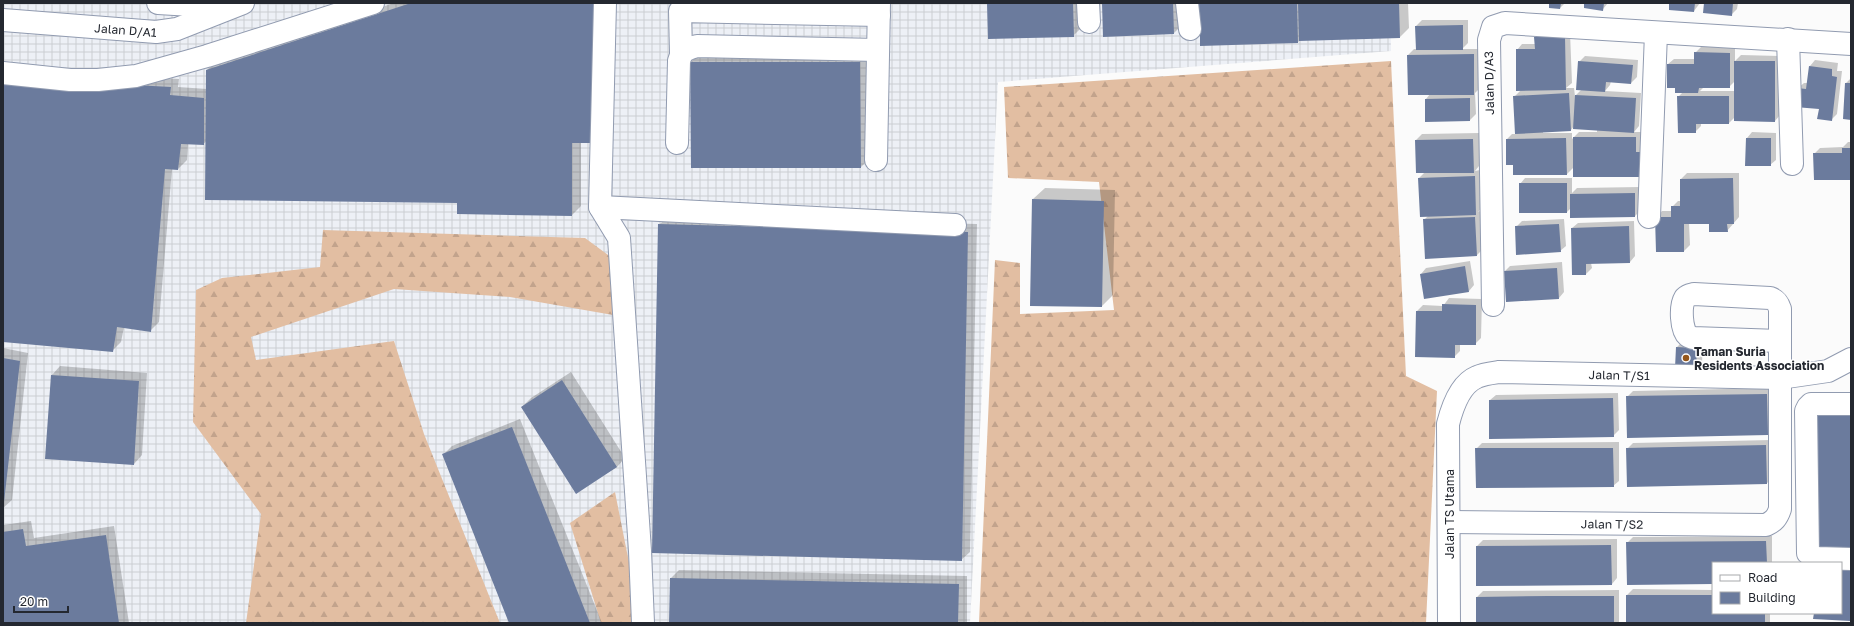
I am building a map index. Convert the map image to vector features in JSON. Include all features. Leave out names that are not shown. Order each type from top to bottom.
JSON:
[{"type":"street","points":[[158,3],[238,5]]},
{"type":"street","points":[[3,73],[70,80],[98,80],[136,76],[207,56],[373,3]]},
{"type":"street","points":[[605,3],[600,207],[619,238],[640,551],[643,623]]},
{"type":"street","points":[[1187,3],[1190,29]]},
{"type":"street","name":"Jalan D/A1","points":[[3,20],[156,32],[177,29],[238,5]]},
{"type":"street","points":[[677,143],[679,61],[681,53],[680,7],[879,9],[876,160]]},
{"type":"street","name":"Jalan D/A3","points":[[1492,305],[1489,40],[1493,27],[1505,23],[1851,44]]},
{"type":"street","points":[[1649,216],[1656,33]]},
{"type":"street","points":[[1788,39],[1792,164]]},
{"type":"street","points":[[681,53],[688,48],[697,46],[878,50]]},
{"type":"street","points":[[600,207],[955,225]]},
{"type":"street","points":[[1779,341],[1790,377]]},
{"type":"street","name":"Jalan T/S1","points":[[1452,405],[1463,389],[1476,377],[1499,372],[1790,377],[1828,371],[1851,359]]},
{"type":"street","points":[[1828,371],[1841,404],[1811,404],[1806,411],[1807,547],[1808,552],[1817,558],[1851,559]]},
{"type":"street","name":"Jalan T/S2","points":[[1449,522],[1766,525],[1774,521],[1778,516],[1780,509],[1790,377]]},
{"type":"street","name":"Jalan TS Utama","points":[[1449,623],[1448,424],[1452,405]]},
{"type":"shaded area","points":[[3,3],[1390,3],[1391,51],[998,82],[970,623],[3,623]]},
{"type":"green space","points":[[1391,61],[1406,376],[1437,391],[1426,623],[979,623],[995,260],[1020,263],[1020,314],[1114,310],[1099,182],[1008,178],[1004,87]]},
{"type":"green space","points":[[323,230],[585,238],[619,263],[613,315],[510,297],[394,289],[251,337],[256,360],[394,341],[424,434],[500,623],[246,623],[261,514],[193,422],[196,290],[222,278],[320,267]]},
{"type":"green space","points":[[615,492],[641,623],[601,623],[570,523]]},
{"type":"building","points":[[411,3],[599,3],[598,143],[572,143],[572,216],[457,214],[457,203],[205,200],[206,70]]},
{"type":"building","points":[[987,3],[1073,3],[1074,37],[988,39]]},
{"type":"building","points":[[1102,3],[1173,3],[1174,34],[1103,37]]},
{"type":"building","points":[[1192,3],[1297,3],[1298,43],[1200,46],[1200,32]]},
{"type":"building","points":[[1298,3],[1399,3],[1400,38],[1299,41]]},
{"type":"building","points":[[1549,3],[1561,3],[1560,9],[1549,8]]},
{"type":"building","points":[[1584,3],[1604,3],[1603,11],[1584,8]]},
{"type":"building","points":[[1669,3],[1695,3],[1694,12],[1669,10]]},
{"type":"building","points":[[1704,3],[1733,3],[1732,16],[1703,13]]},
{"type":"building","points":[[1463,25],[1463,50],[1416,50],[1415,26]]},
{"type":"building","points":[[1534,37],[1565,37],[1566,90],[1516,91],[1516,49],[1535,49]]},
{"type":"building","points":[[1694,52],[1730,53],[1730,88],[1699,88],[1698,93],[1675,93],[1675,88],[1667,88],[1667,64],[1694,64]]},
{"type":"building","points":[[1474,54],[1474,95],[1408,95],[1407,55]]},
{"type":"building","points":[[1578,61],[1633,65],[1631,84],[1606,82],[1605,92],[1576,90]]},
{"type":"building","points":[[1734,61],[1775,61],[1775,122],[1734,121]]},
{"type":"building","points":[[690,62],[860,62],[861,168],[691,168]]},
{"type":"building","points":[[1809,66],[1832,69],[1832,76],[1837,77],[1832,121],[1817,119],[1819,109],[1795,107],[1797,88],[1806,89]]},
{"type":"building","points":[[3,78],[171,87],[170,95],[204,98],[204,145],[181,144],[178,170],[165,169],[151,332],[117,327],[113,352],[3,342]]},
{"type":"building","points":[[1845,83],[1851,83],[1851,120],[1843,119]]},
{"type":"building","points":[[1569,93],[1571,131],[1515,134],[1513,96]]},
{"type":"building","points":[[1575,95],[1636,98],[1634,133],[1573,129]]},
{"type":"building","points":[[1677,96],[1729,96],[1729,124],[1696,124],[1696,133],[1678,133]]},
{"type":"building","points":[[1470,98],[1470,121],[1425,122],[1425,99]]},
{"type":"building","points":[[1573,137],[1636,137],[1636,152],[1642,152],[1642,177],[1573,177]]},
{"type":"building","points":[[1566,138],[1567,175],[1513,175],[1513,165],[1506,165],[1506,139]]},
{"type":"building","points":[[1746,138],[1771,138],[1771,166],[1745,166]]},
{"type":"building","points":[[1473,139],[1474,173],[1416,173],[1415,140]]},
{"type":"building","points":[[1842,148],[1851,148],[1851,180],[1814,180],[1813,153],[1842,153]]},
{"type":"building","points":[[1475,176],[1476,215],[1420,217],[1418,178]]},
{"type":"building","points":[[1733,178],[1734,224],[1727,224],[1728,232],[1709,232],[1709,224],[1684,224],[1684,252],[1656,252],[1655,217],[1671,217],[1671,206],[1680,206],[1680,179]]},
{"type":"building","points":[[1519,183],[1567,183],[1567,213],[1519,213]]},
{"type":"building","points":[[1635,193],[1635,217],[1570,218],[1570,194]]},
{"type":"building","points":[[1032,199],[1104,201],[1102,307],[1030,306]]},
{"type":"building","points":[[1475,217],[1477,256],[1425,259],[1423,219]]},
{"type":"building","points":[[658,224],[968,232],[962,561],[652,553]]},
{"type":"building","points":[[1559,224],[1561,252],[1516,255],[1515,226]]},
{"type":"building","points":[[1629,226],[1630,263],[1586,264],[1586,275],[1572,275],[1571,228]]},
{"type":"building","points":[[1465,266],[1469,292],[1424,299],[1420,274]]},
{"type":"building","points":[[1557,268],[1559,299],[1506,302],[1504,271]]},
{"type":"building","points":[[1442,304],[1476,305],[1476,345],[1455,345],[1455,358],[1415,357],[1416,311],[1442,311]]},
{"type":"building","name":"Taman Suria Residents Association","points":[[1676,347],[1697,348],[1696,370],[1675,368]]},
{"type":"building","points":[[3,358],[20,361],[4,502],[3,502]]},
{"type":"building","points":[[51,375],[139,381],[134,465],[45,459]]},
{"type":"building","points":[[562,380],[617,467],[576,494],[521,407]]},
{"type":"building","points":[[1767,394],[1768,435],[1627,438],[1626,396]]},
{"type":"building","points":[[1613,398],[1614,437],[1489,439],[1489,400]]},
{"type":"building","points":[[1817,415],[1851,415],[1851,549],[1818,549]]},
{"type":"building","points":[[512,427],[590,623],[509,623],[442,454]]},
{"type":"building","points":[[1766,445],[1767,484],[1627,487],[1626,448]]},
{"type":"building","points":[[1475,448],[1613,448],[1614,487],[1476,488]]},
{"type":"building","points":[[23,529],[26,546],[106,535],[119,623],[3,623],[3,532]]},
{"type":"building","points":[[1766,541],[1767,562],[1712,562],[1712,584],[1627,585],[1626,542]]},
{"type":"building","points":[[1611,545],[1612,585],[1476,586],[1476,546]]},
{"type":"building","points":[[1842,564],[1851,564],[1851,621],[1813,619],[1814,614],[1842,614]]},
{"type":"building","points":[[670,578],[959,584],[958,623],[669,623]]},
{"type":"building","points":[[1626,595],[1712,595],[1712,614],[1765,614],[1765,623],[1626,623]]},
{"type":"building","points":[[1614,596],[1614,623],[1476,623],[1476,597]]},
{"type":"place","name":"Taman Suria Residents Association","points":[[1686,358]]}]
